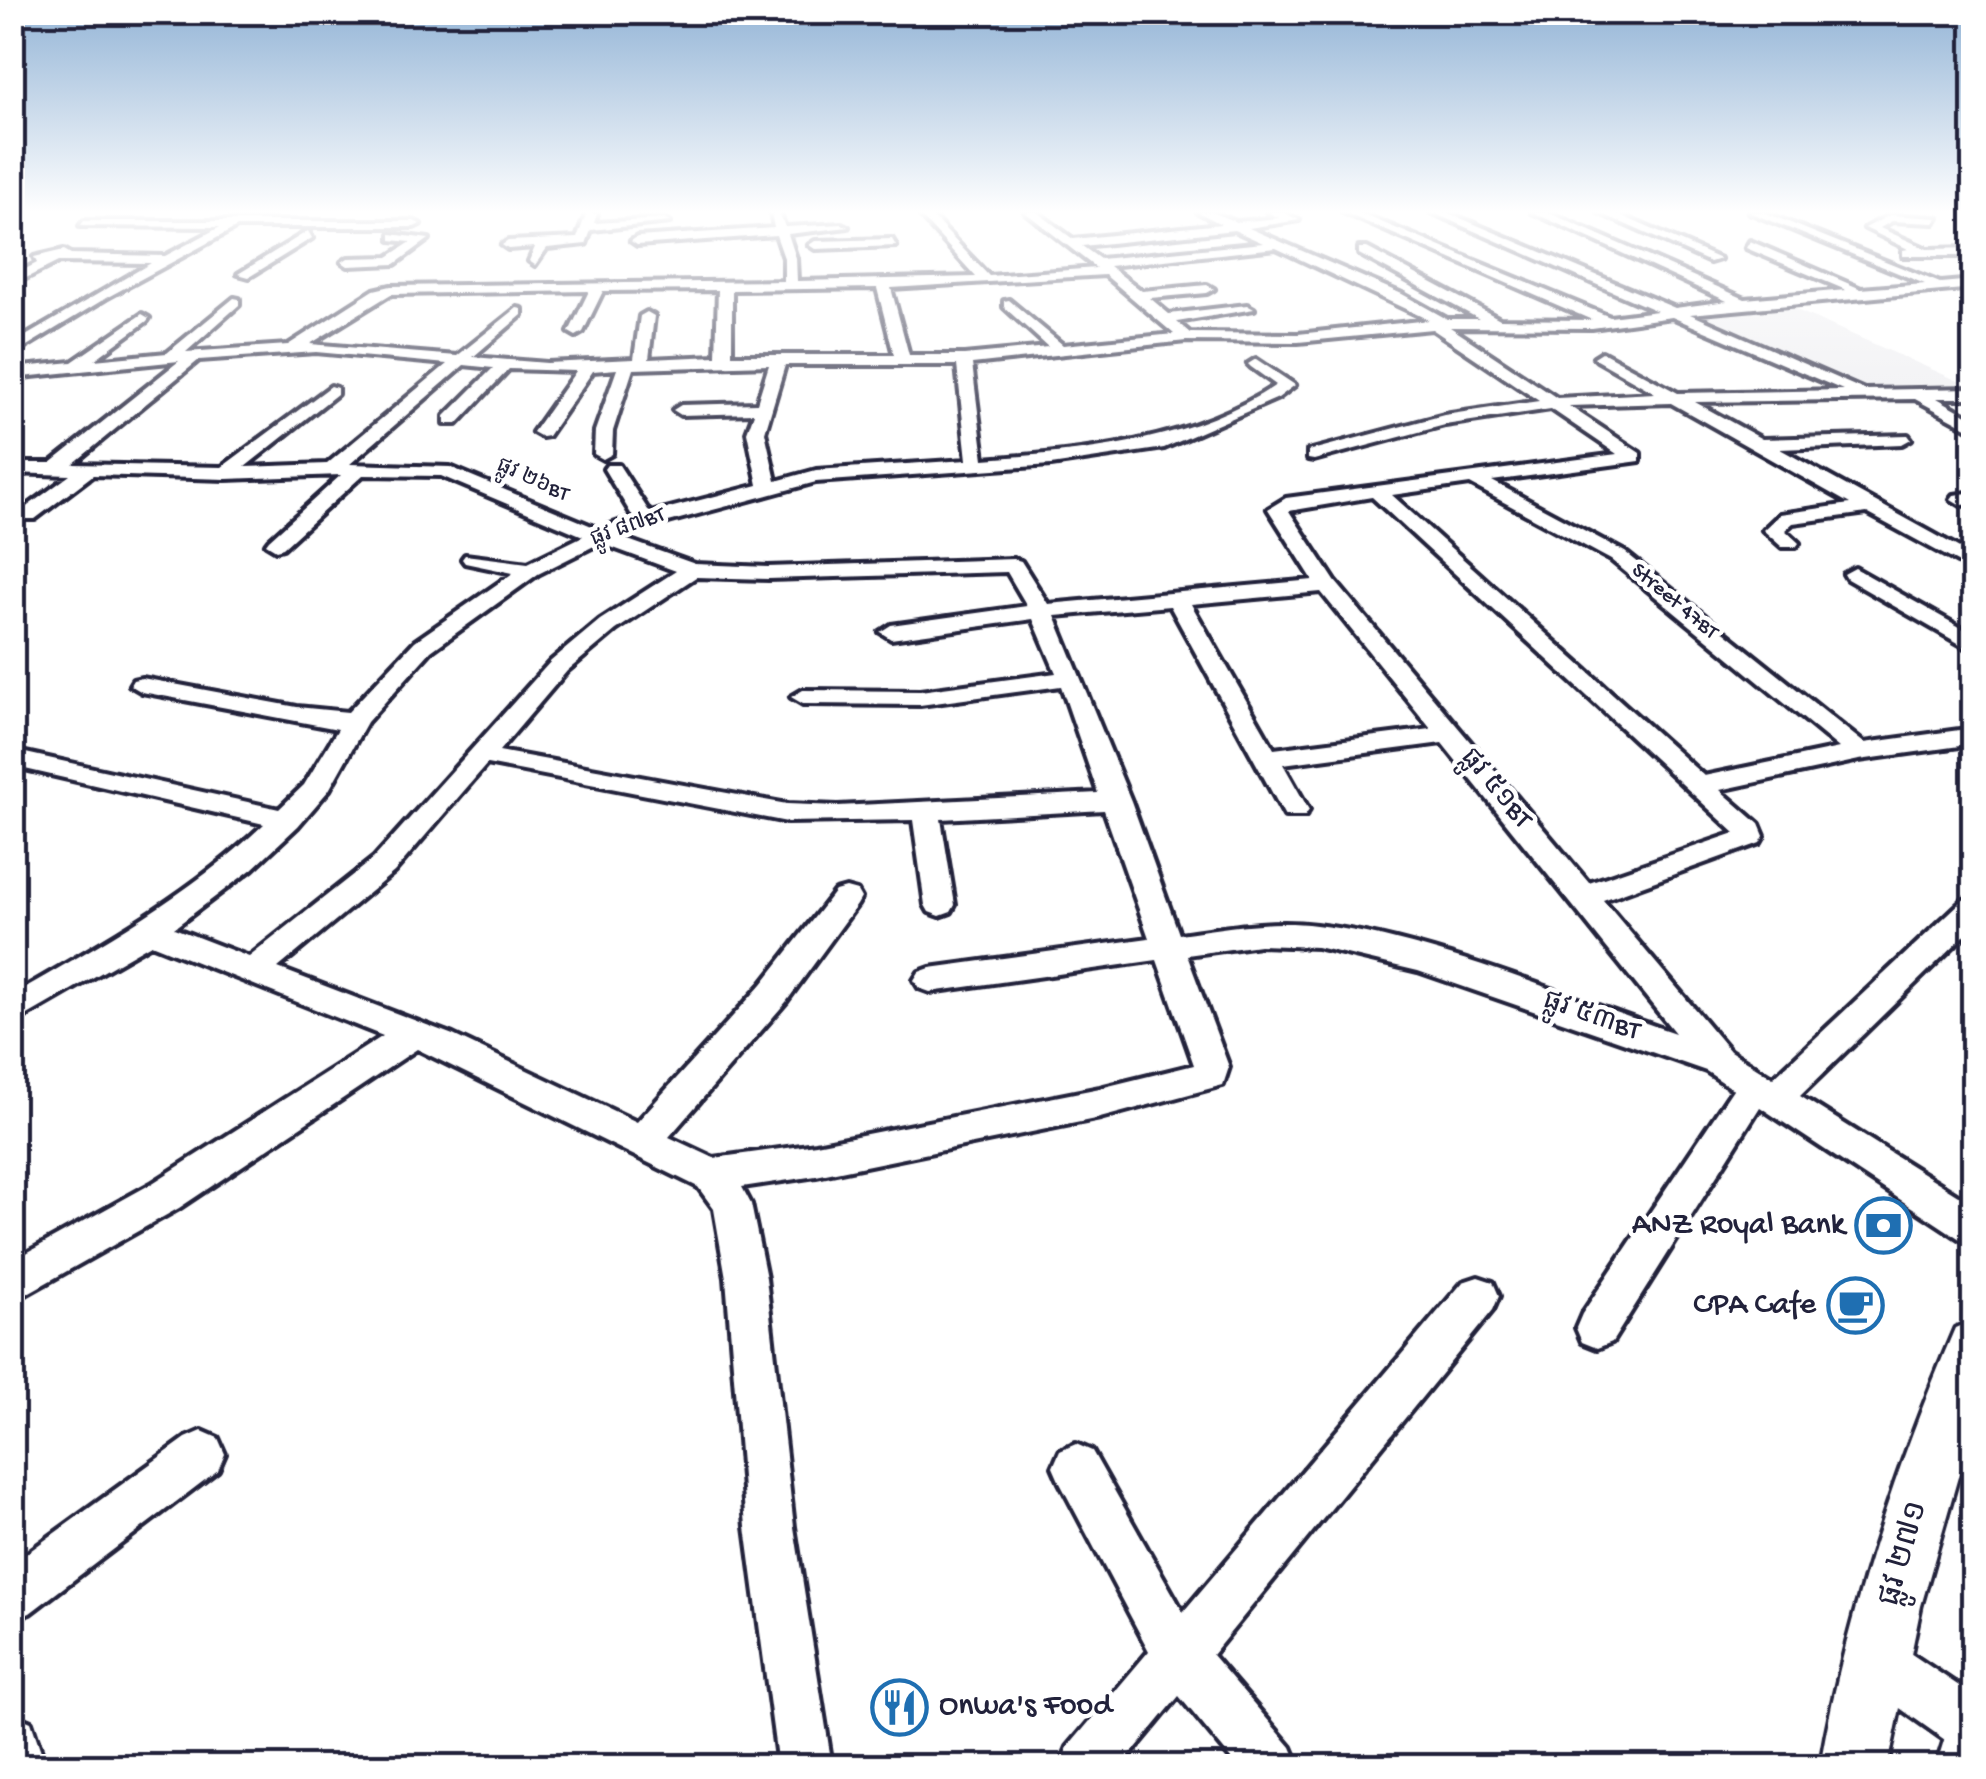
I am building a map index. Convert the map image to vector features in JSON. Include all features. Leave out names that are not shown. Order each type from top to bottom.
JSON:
[{"type":"main road","name":"ផ្លូវ ២៧១","points":[[1854,1766],[1874,1659],[1945,1417],[1974,1346]]},
{"type":"main road","points":[[1970,1766],[1974,1745]]},
{"type":"street","points":[[12,351],[102,295]]},
{"type":"street","points":[[294,349],[378,295]]},
{"type":"street","points":[[547,368],[574,335],[594,295]]},
{"type":"street","points":[[724,360],[725,295]]},
{"type":"street","points":[[886,295],[903,361]]},
{"type":"street","points":[[1139,295],[1186,337]]},
{"type":"street","points":[[1376,491],[1634,457],[1392,295]]},
{"type":"street","points":[[1450,295],[1498,324]]},
{"type":"street","points":[[1546,295],[1610,322]]},
{"type":"street","points":[[1634,295],[1868,395]]},
{"type":"street","points":[[1725,295],[1741,302]]},
{"type":"street","points":[[12,373],[294,349],[342,349],[503,367],[547,368],[724,360],[964,360],[1186,337],[1298,338],[1439,324],[1610,322],[1741,302],[1824,295]]},
{"type":"street","points":[[171,357],[234,302]]},
{"type":"street","points":[[1009,304],[1062,352]]},
{"type":"street","points":[[1166,319],[1247,309]]},
{"type":"street","points":[[333,469],[516,312]]},
{"type":"street","points":[[645,520],[608,461],[604,431],[634,364],[646,316]]},
{"type":"street","points":[[75,366],[142,318]]},
{"type":"street","points":[[1297,356],[1312,350],[1298,338]]},
{"type":"street","points":[[54,470],[196,355]]},
{"type":"street","points":[[1602,357],[1974,565]]},
{"type":"street","points":[[964,360],[976,464]]},
{"type":"street","name":"ផ្លូវ ៨៧BT","points":[[12,1011],[149,931],[242,862],[315,790],[356,719],[423,646],[531,570],[598,536],[768,488],[864,470],[1052,460],[1164,443],[1283,388],[1286,382],[1256,366],[1274,360]]},
{"type":"street","points":[[768,488],[756,432],[778,362]]},
{"type":"street","points":[[542,432],[588,366]]},
{"type":"street","points":[[451,420],[503,367]]},
{"type":"street","points":[[226,472],[330,391]]},
{"type":"street","points":[[1314,456],[1444,420],[1554,402],[1974,393]]},
{"type":"street","points":[[1918,394],[1974,426]]},
{"type":"street","points":[[681,410],[763,408]]},
{"type":"street","points":[[1754,444],[1902,440]]},
{"type":"street","name":"ផ្លូវ ២៦BT","points":[[12,468],[444,471],[598,536],[692,570],[768,572],[1014,565],[1040,611]]},
{"type":"street","points":[[276,544],[358,468]]},
{"type":"street","points":[[28,515],[88,470]]},
{"type":"street","name":"Street 47BT","points":[[1472,478],[1618,556],[1859,752]]},
{"type":"street","points":[[1376,491],[1442,545],[1749,830],[1750,836],[1584,896]]},
{"type":"street","name":"ផ្លូវ ៥១BT","points":[[1376,491],[1292,502],[1281,506],[1279,512],[1326,585],[1718,1061]]},
{"type":"street","points":[[1790,543],[1773,530],[1787,518],[1868,507]]},
{"type":"street","points":[[472,559],[531,570]]},
{"type":"street","points":[[256,970],[384,866],[560,666],[608,625],[692,570]]},
{"type":"street","points":[[1855,574],[1974,645]]},
{"type":"street","points":[[891,632],[1040,611],[1326,585]]},
{"type":"street","points":[[1177,598],[1295,810]]},
{"type":"street","points":[[711,1174],[910,1141],[1100,1103],[1211,1075],[1212,1067],[1166,948],[1117,801],[1040,611]]},
{"type":"street","points":[[803,697],[920,698],[1070,678]]},
{"type":"street","points":[[142,685],[297,715],[338,721],[356,719]]},
{"type":"street","points":[[1267,758],[1450,734]]},
{"type":"street","points":[[1698,786],[1859,752],[1974,736]]},
{"type":"street","points":[[480,755],[786,813],[926,811],[1117,801]]},
{"type":"street","points":[[12,758],[288,820]]},
{"type":"street","points":[[926,811],[940,905]]},
{"type":"street","points":[[641,1143],[774,993],[846,898]]},
{"type":"street","points":[[1598,1328],[1765,1091],[1974,906]]},
{"type":"street","points":[[149,931],[414,1033],[711,1174],[732,1204],[746,1278],[770,1527],[804,1766]]},
{"type":"street","name":"ផ្លូវ ៥៣BT","points":[[930,980],[1260,934],[1317,936],[1423,960],[1718,1061],[1974,1227]]},
{"type":"street","points":[[12,1283],[165,1196],[414,1033]]},
{"type":"street","points":[[1087,1766],[1478,1296]]},
{"type":"street","points":[[12,1595],[202,1454]]},
{"type":"street","points":[[1076,1467],[1178,1654],[1272,1766]]},
{"type":"street","points":[[1874,1659],[1974,1728]]},
{"type":"street","points":[[12,1741],[19,1766]]},
{"type":"shaded area","points":[[1778,302],[1972,387],[1866,391],[1686,314]]},
{"type":"place","name":"ANZ Royal Bank","points":[[1884,1226]]},
{"type":"place","name":"CPA Cafe","points":[[1855,1306]]},
{"type":"place","name":"Onwa's Food","points":[[900,1707]]}]
